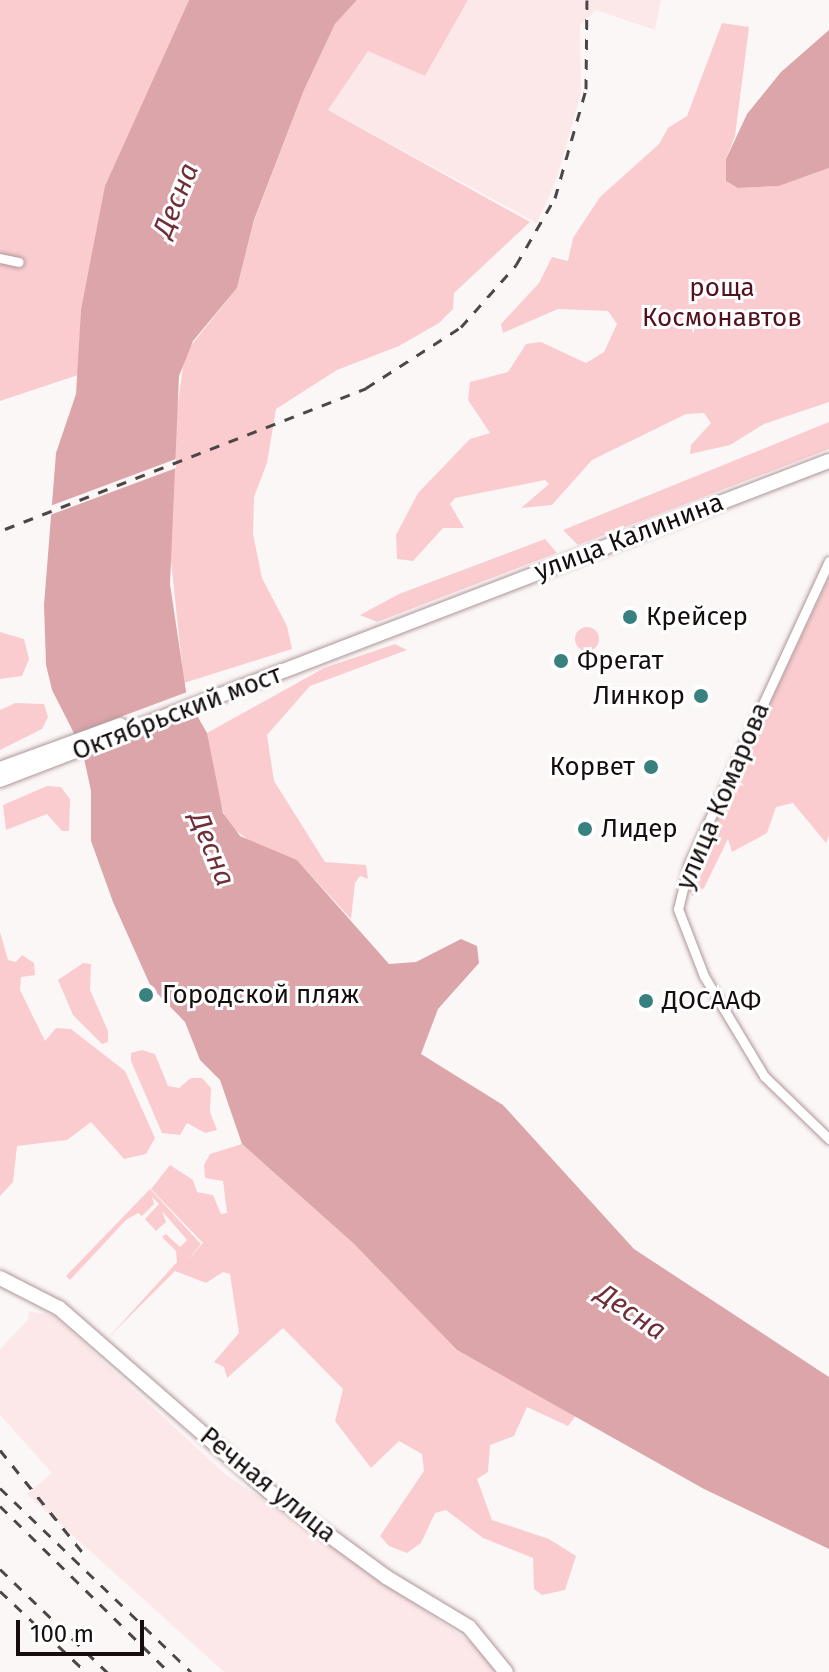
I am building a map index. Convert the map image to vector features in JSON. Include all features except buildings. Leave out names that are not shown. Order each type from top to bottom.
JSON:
[{"type":"main road","name":"улица Калинина","points":[[353,642],[829,461]]},
{"type":"main road","name":"Октябрьский мост","points":[[0,769],[353,642]]},
{"type":"main road","name":"Октябрьский мост","points":[[0,780],[353,642]]},
{"type":"main road","name":"Речная улица","points":[[0,1278],[68,1316],[270,1492],[386,1577],[469,1627],[506,1672]]},
{"type":"main road","name":"Речная улица","points":[[0,1289],[31,1294]]},
{"type":"street","points":[[0,258],[19,262]]},
{"type":"street","name":"улица Комарова","points":[[829,561],[689,864],[678,909],[704,976],[764,1076],[829,1139]]},
{"type":"shaded area","points":[[468,0],[661,0],[655,30],[596,10],[580,25],[581,93],[557,178],[537,223],[328,110],[368,50],[425,76]]},
{"type":"shaded area","points":[[29,1311],[54,1316],[225,1474],[483,1651],[494,1672],[224,1672],[27,1494],[52,1473],[0,1415],[0,1349],[28,1320]]},
{"type":"green space","points":[[0,0],[189,0],[106,186],[81,309],[78,375],[0,401]]},
{"type":"green space","points":[[357,0],[468,0],[425,76],[368,51],[328,110],[530,222],[454,293],[453,309],[439,323],[399,346],[337,370],[276,409],[267,463],[254,497],[253,534],[262,578],[287,626],[292,649],[184,683],[170,552],[172,445],[185,353],[237,288],[254,221],[304,90],[335,24]]},
{"type":"green space","name":"роща Космонавтов","points":[[722,23],[749,27],[735,136],[726,159],[738,188],[779,186],[829,168],[829,402],[764,424],[730,445],[690,454],[691,445],[711,423],[704,413],[686,414],[592,460],[552,505],[521,508],[549,484],[545,480],[455,498],[450,504],[464,528],[443,528],[413,561],[397,559],[396,535],[418,493],[470,439],[490,433],[468,400],[470,382],[508,372],[526,344],[541,342],[586,363],[604,352],[617,324],[608,311],[558,309],[503,333],[501,324],[539,283],[552,257],[568,261],[573,238],[600,197],[659,144],[668,128],[687,116]]},
{"type":"green space","points":[[829,422],[829,449],[578,545],[563,530]]},
{"type":"green space","points":[[545,539],[557,553],[377,622],[360,615],[399,594]]},
{"type":"green space","points":[[829,577],[829,836],[826,843],[793,803],[776,807],[767,833],[732,852],[728,839],[704,888],[692,896],[686,883]]},
{"type":"green space","points":[[587,627],[596,630],[599,639],[596,648],[587,651],[578,648],[575,639],[578,630]]},
{"type":"green space","points":[[0,632],[24,639],[29,659],[22,676],[0,679]]},
{"type":"green space","points":[[395,644],[407,650],[310,686],[267,735],[274,781],[325,862],[366,865],[368,879],[360,876],[355,883],[351,919],[297,860],[254,844],[228,825],[213,781],[207,733],[324,668]]},
{"type":"green space","points":[[15,703],[44,704],[48,717],[42,729],[0,750],[0,710]]},
{"type":"green space","points":[[47,786],[61,787],[70,799],[69,831],[62,831],[47,814],[6,830],[3,805]]},
{"type":"green space","points":[[0,932],[8,960],[16,962],[22,955],[34,963],[35,975],[21,977],[20,990],[45,1041],[56,1028],[71,1029],[125,1071],[155,1138],[146,1154],[124,1159],[91,1122],[67,1140],[17,1146],[13,1182],[0,1196]]},
{"type":"green space","points":[[83,963],[91,964],[90,990],[108,1031],[108,1042],[102,1044],[73,1015],[58,980]]},
{"type":"green space","points":[[142,1050],[155,1054],[168,1086],[179,1088],[191,1078],[202,1078],[211,1088],[210,1112],[217,1130],[205,1133],[187,1123],[180,1135],[162,1133],[131,1061],[131,1053]]},
{"type":"green space","points":[[242,1144],[353,1243],[457,1350],[577,1414],[568,1426],[527,1407],[514,1436],[490,1445],[488,1472],[477,1479],[492,1520],[549,1539],[576,1556],[565,1590],[542,1595],[534,1589],[533,1558],[483,1538],[446,1510],[435,1513],[421,1543],[407,1553],[389,1546],[380,1536],[424,1471],[422,1454],[399,1441],[371,1468],[335,1421],[343,1389],[283,1328],[227,1378],[224,1367],[214,1362],[239,1333],[230,1274],[223,1272],[206,1283],[175,1271],[109,1337],[177,1262],[176,1251],[162,1237],[166,1234],[180,1247],[187,1240],[162,1211],[166,1222],[156,1231],[145,1219],[159,1204],[152,1197],[154,1204],[142,1216],[138,1213],[126,1220],[70,1280],[66,1276],[150,1189],[201,1244],[187,1261],[203,1243],[151,1189],[170,1165],[193,1180],[197,1192],[213,1195],[221,1214],[227,1213],[223,1181],[205,1178],[204,1165],[210,1154]]},
{"type":"water","name":"Десна","points":[[189,0],[357,0],[335,24],[304,90],[254,220],[237,288],[193,341],[179,376],[170,584],[187,698],[207,733],[223,813],[240,836],[297,860],[389,964],[416,962],[461,939],[477,946],[479,963],[438,1009],[421,1054],[503,1105],[634,1249],[829,1377],[829,1549],[704,1489],[457,1350],[353,1243],[242,1144],[220,1080],[200,1060],[185,1022],[151,987],[113,902],[91,841],[91,791],[82,749],[52,690],[46,665],[44,605],[56,453],[76,394],[81,309],[105,186]]},
{"type":"water","points":[[829,30],[829,168],[779,186],[738,188],[726,181],[726,159],[747,114],[781,72]]},
{"type":"pier","points":[[176,459],[176,468],[50,515],[50,506]]},
{"type":"pier","points":[[190,691],[199,714],[80,759],[72,735]]},
{"type":"railway","points":[[5,529],[366,388],[461,327],[516,265],[555,198],[586,89],[587,0]]},
{"type":"railway","points":[[0,1450],[83,1553]]},
{"type":"railway","points":[[0,1488],[191,1672]]},
{"type":"railway","points":[[0,1506],[169,1672]]},
{"type":"railway","points":[[0,1569],[107,1672]]},
{"type":"railway","points":[[0,1591],[86,1672]]},
{"type":"place","name":"Крейсер","points":[[630,617]]},
{"type":"place","name":"Фрегат","points":[[561,661]]},
{"type":"place","name":"Линкор","points":[[701,696]]},
{"type":"place","name":"Корвет","points":[[651,767]]},
{"type":"place","name":"Лидер","points":[[585,829]]},
{"type":"place","name":"Городской пляж","points":[[146,995]]},
{"type":"place","name":"ДОСААФ","points":[[646,1001]]}]
